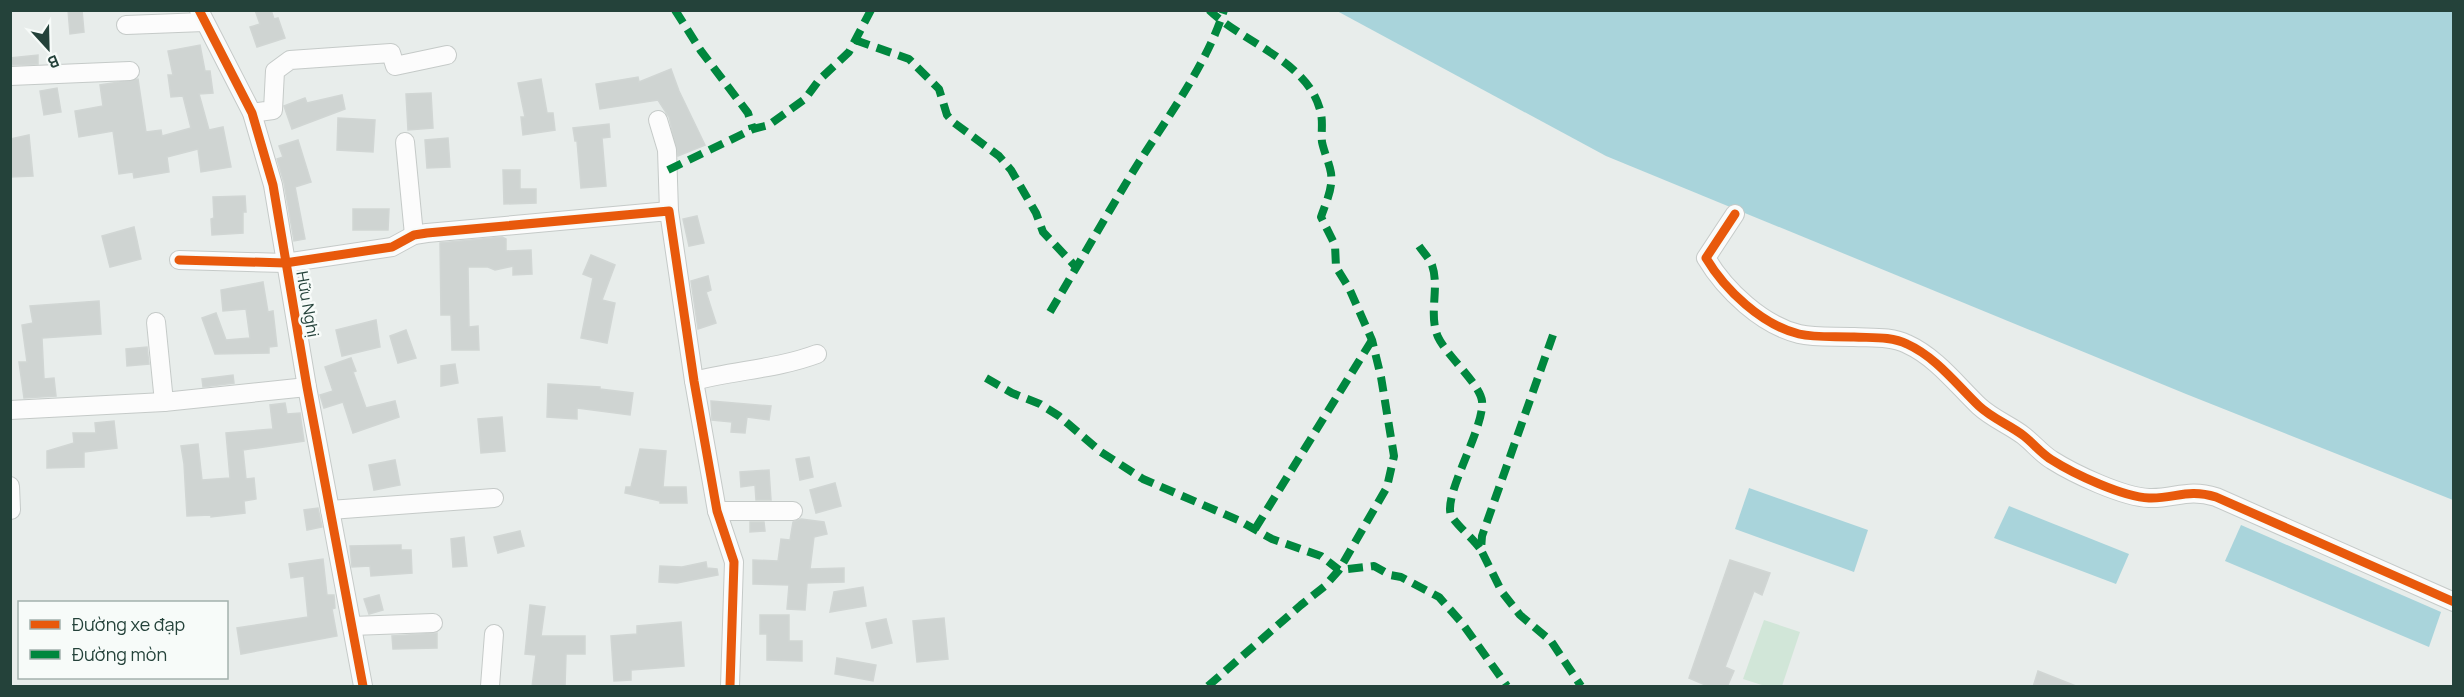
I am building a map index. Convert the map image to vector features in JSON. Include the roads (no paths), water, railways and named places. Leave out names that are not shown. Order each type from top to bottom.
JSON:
[{"type":"street","points":[[126,25],[202,16]]},
{"type":"street","name":"Hữu Nghị","points":[[202,16],[252,113],[273,185],[307,387],[363,687]]},
{"type":"street","points":[[252,113],[273,110],[274,71],[290,60],[391,54],[395,66],[447,55]]},
{"type":"street","points":[[10,76],[130,71]]},
{"type":"street","points":[[658,120],[667,150],[669,211],[694,381],[717,511],[734,562],[730,687]]},
{"type":"street","points":[[405,142],[414,235]]},
{"type":"street","points":[[179,260],[285,263],[392,247],[414,235],[669,211]]},
{"type":"street","points":[[1735,214],[1707,258],[1715,273],[1748,305],[1773,324],[1800,334],[1886,338],[1907,344],[1953,378],[1999,422],[2023,435],[2051,460],[2120,492],[2145,498],[2162,498],[2201,492],[2230,502],[2454,603]]},
{"type":"street","points":[[156,322],[164,402]]},
{"type":"street","points":[[694,381],[759,370],[817,354]]},
{"type":"street","points":[[10,410],[164,402],[307,387]]},
{"type":"street","points":[[10,486],[11,510]]},
{"type":"street","points":[[330,510],[494,498]]},
{"type":"street","points":[[717,511],[793,510]]},
{"type":"street","points":[[352,626],[433,623]]},
{"type":"street","points":[[490,687],[494,634]]},
{"type":"water","points":[[1337,11],[2453,11],[2453,500],[2186,394],[1606,156]]},
{"type":"water","points":[[1749,488],[1868,530],[1854,572],[1735,529]]},
{"type":"water","points":[[2009,506],[2129,554],[2116,584],[1994,538]]},
{"type":"water","points":[[2241,525],[2441,612],[2429,647],[2225,561]]}]
